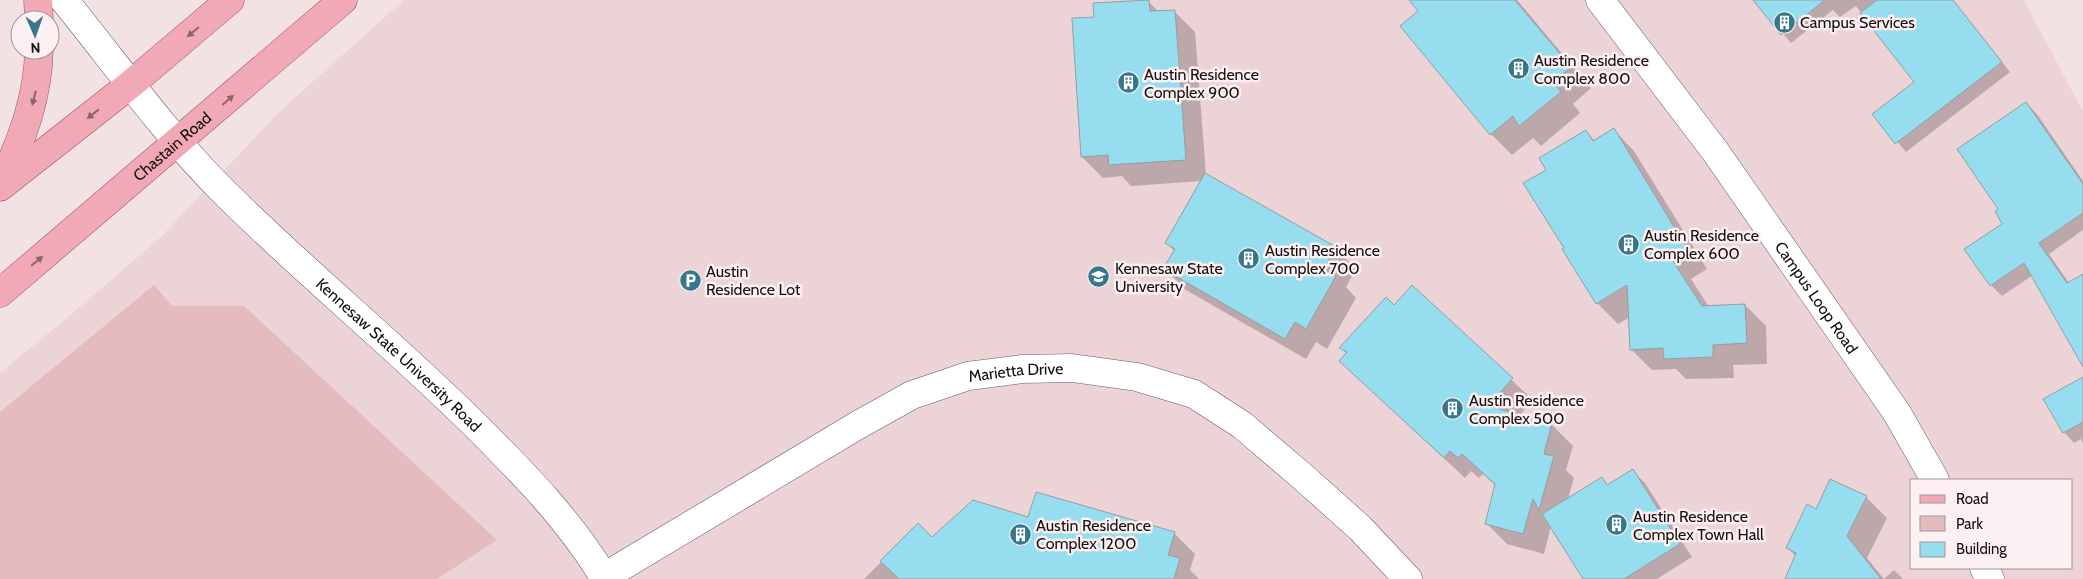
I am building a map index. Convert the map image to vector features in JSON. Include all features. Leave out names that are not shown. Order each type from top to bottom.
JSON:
[{"type":"main road","points":[[0,187],[131,84],[230,0]]},
{"type":"main road","name":"Chastain Road","points":[[0,293],[344,0]]},
{"type":"main road","points":[[0,187],[17,150],[29,115],[36,89],[38,60]]},
{"type":"street","name":"Kennesaw State University Road","points":[[64,0],[177,143],[223,191],[436,386],[515,464],[563,518],[605,578]]},
{"type":"street","name":"Campus Loop Road","points":[[1600,0],[1715,151],[1897,413],[1934,479]]},
{"type":"street","name":"Marietta Drive","points":[[605,578],[858,425],[912,395],[968,376],[1022,369],[1072,368],[1137,377],[1194,394],[1242,425],[1303,476],[1360,528],[1408,579]]},
{"type":"shaded area","name":"Kennesaw State University","points":[[404,0],[2024,0],[2083,112],[2083,579],[0,579],[0,373],[162,236],[279,112]]},
{"type":"green space","points":[[154,285],[172,306],[244,306],[497,540],[437,579],[0,579],[0,412]]},
{"type":"building","name":"Austin Residence Complex 900","points":[[1149,0],[1150,11],[1175,10],[1186,160],[1109,165],[1108,155],[1081,157],[1072,18],[1094,17],[1093,3]]},
{"type":"building","name":"Austin Residence Complex 800","points":[[1409,0],[1515,0],[1571,67],[1553,82],[1561,92],[1519,126],[1513,116],[1490,135],[1400,26],[1418,11]]},
{"type":"building","name":"Campus Services","points":[[1753,0],[1825,0],[1781,35]]},
{"type":"building","points":[[1877,0],[1953,0],[2002,62],[1895,144],[1872,114],[1914,82],[1860,13]]},
{"type":"building","points":[[2026,102],[2083,184],[2083,213],[2039,243],[2067,283],[2083,274],[2083,367],[2024,263],[1990,286],[1964,249],[2002,224],[1995,211],[1998,209],[1957,149]]},
{"type":"building","name":"Austin Residence Complex 600","points":[[1614,128],[1687,248],[1671,258],[1702,306],[1745,304],[1747,343],[1713,345],[1713,357],[1664,359],[1663,348],[1630,350],[1627,285],[1596,304],[1562,249],[1564,248],[1523,183],[1546,170],[1539,158],[1586,130],[1593,141]]},
{"type":"building","name":"Austin Residence Complex 700","points":[[1205,173],[1336,247],[1324,269],[1336,276],[1306,329],[1295,322],[1285,339],[1163,269],[1175,249],[1165,243]]},
{"type":"building","name":"Austin Residence Complex 500","points":[[1412,285],[1513,378],[1488,406],[1552,423],[1544,454],[1554,456],[1539,510],[1533,499],[1523,534],[1485,524],[1495,484],[1462,454],[1458,458],[1450,451],[1444,458],[1339,361],[1347,352],[1339,348],[1386,297],[1394,305]]},
{"type":"building","points":[[2083,377],[2083,422],[2063,433],[2043,399]]},
{"type":"building","name":"Austin Residence Complex Town Hall","points":[[1633,469],[1680,544],[1624,579],[1583,579],[1542,514],[1602,477],[1607,485]]},
{"type":"building","points":[[1830,479],[1867,496],[1847,536],[1881,579],[1785,579],[1796,553],[1786,548],[1807,504],[1816,509]]},
{"type":"building","name":"Austin Residence Complex 1200","points":[[1036,492],[1175,532],[1168,555],[1180,558],[1174,579],[899,579],[880,561],[918,523],[932,537],[973,500],[1028,517]]},
{"type":"place","name":"Campus Services","points":[[1784,22]]},
{"type":"place","name":"Austin Residence Complex 800","points":[[1518,69]]},
{"type":"place","name":"Austin Residence Complex 900","points":[[1128,83]]},
{"type":"place","name":"Austin Residence Complex 600","points":[[1628,244]]},
{"type":"place","name":"Austin Residence Complex 700","points":[[1249,259]]},
{"type":"place","name":"Kennesaw State University","points":[[1099,277]]},
{"type":"place","name":"Austin Residence Lot","points":[[690,280]]},
{"type":"place","name":"Austin Residence Complex 500","points":[[1453,409]]},
{"type":"place","name":"Austin Residence Complex Town Hall","points":[[1617,525]]},
{"type":"place","name":"Austin Residence Complex 1200","points":[[1020,534]]}]
